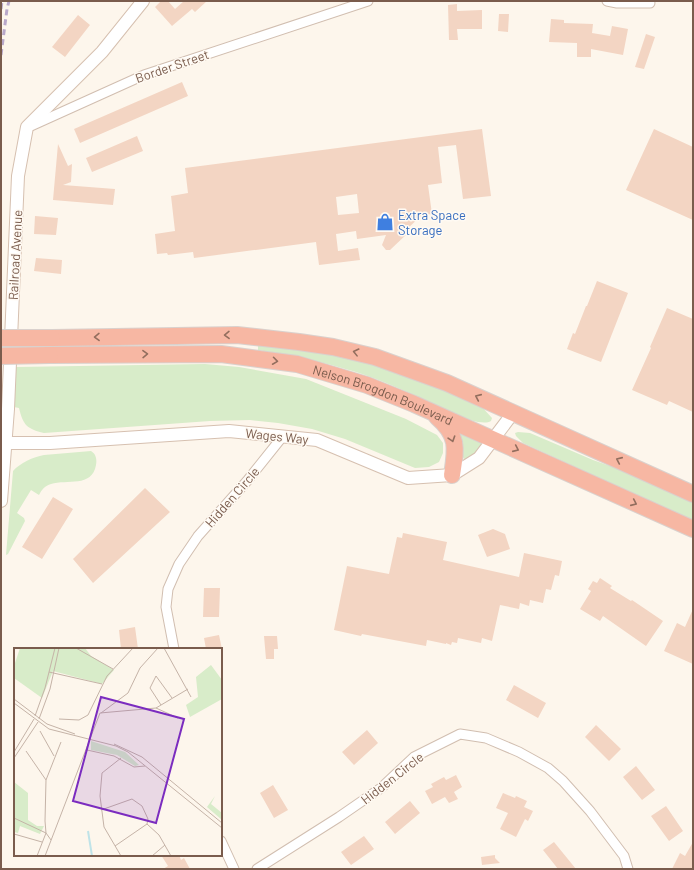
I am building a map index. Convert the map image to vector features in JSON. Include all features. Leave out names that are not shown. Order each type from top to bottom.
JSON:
[{"type":"highway","name":"Nelson Brogdon Boulevard","points":[[1,338],[237,335],[334,347],[378,358],[447,383],[693,494]]},
{"type":"highway","name":"Nelson Brogdon Boulevard","points":[[1,356],[221,354],[297,364],[367,385],[493,439],[693,529]]},
{"type":"highway","points":[[429,411],[445,425],[452,435],[455,447],[452,475]]},
{"type":"street","points":[[28,127],[102,52],[143,1]]},
{"type":"street","name":"Border Street","points":[[28,127],[144,75],[368,1]]},
{"type":"street","points":[[607,1],[617,3],[650,3]]},
{"type":"street","name":"Railroad Avenue","points":[[1,501],[6,443],[18,176],[28,127]]},
{"type":"street","name":"Wages Way","points":[[6,443],[50,443],[229,431],[317,440],[408,478],[452,475],[479,458],[513,413]]},
{"type":"street","name":"Hidden Circle","points":[[174,648],[166,607],[168,589],[179,564],[198,536],[247,481],[283,436]]},
{"type":"street","name":"Hidden Circle","points":[[257,869],[345,813],[381,788],[414,757],[460,734],[486,738],[519,752],[548,768],[563,781],[594,817],[624,856],[628,869]]},
{"type":"street","points":[[222,843],[234,869]]},
{"type":"green space","points":[[258,344],[330,353],[406,373],[481,406],[492,418],[491,421],[486,422],[470,420],[366,375],[319,362],[258,350]]},
{"type":"green space","points":[[205,364],[239,367],[306,379],[406,419],[437,435],[443,443],[443,453],[439,462],[429,467],[415,468],[345,439],[312,429],[250,420],[210,421],[44,433],[30,428],[22,419],[19,408],[14,407],[16,367]]},
{"type":"green space","points":[[458,433],[481,443],[479,450],[469,461],[466,461],[462,456]]},
{"type":"green space","points":[[515,433],[530,433],[593,460],[655,482],[693,501],[693,521],[523,443],[516,436]]},
{"type":"green space","points":[[91,451],[95,455],[96,465],[94,472],[90,477],[84,480],[51,484],[44,488],[39,495],[31,490],[17,513],[24,518],[25,521],[8,554],[6,555],[13,471],[23,463],[40,456]]},
{"type":"building","points":[[161,1],[168,1],[175,9],[184,1],[207,1],[195,12],[192,9],[172,26],[155,7]]},
{"type":"building","points":[[457,4],[457,11],[482,10],[482,29],[457,29],[458,40],[449,40],[448,5]]},
{"type":"building","points":[[499,14],[509,14],[508,32],[498,31]]},
{"type":"building","points":[[78,15],[90,25],[65,57],[52,47]]},
{"type":"building","points":[[551,19],[564,20],[564,23],[593,24],[592,33],[610,36],[612,26],[628,29],[623,55],[591,49],[591,57],[577,57],[577,43],[549,42]]},
{"type":"building","points":[[646,34],[655,37],[644,69],[635,67]]},
{"type":"building","points":[[182,82],[188,96],[80,143],[74,129]]},
{"type":"building","points":[[482,129],[491,196],[463,199],[456,145],[438,147],[442,183],[428,185],[432,214],[422,215],[407,229],[409,232],[390,250],[386,250],[382,245],[386,235],[357,239],[356,231],[336,234],[338,251],[358,248],[360,260],[319,265],[316,242],[194,258],[193,252],[168,255],[167,253],[157,254],[155,234],[175,231],[171,196],[188,193],[185,168]],"holes":[[[357,194],[359,213],[338,215],[336,197]]]},
{"type":"building","points":[[654,129],[693,147],[693,220],[626,190]]},
{"type":"building","points":[[137,136],[143,151],[92,172],[86,158]]},
{"type":"building","points":[[58,144],[68,166],[72,164],[71,182],[63,185],[115,189],[113,205],[53,200]]},
{"type":"building","points":[[35,216],[58,218],[56,235],[34,234]]},
{"type":"building","points":[[36,258],[62,260],[61,274],[34,271]]},
{"type":"building","points":[[597,281],[628,293],[601,362],[567,349],[573,333],[575,334]]},
{"type":"building","points":[[667,308],[693,319],[693,412],[669,401],[667,405],[632,390]]},
{"type":"building","points":[[145,488],[170,512],[93,583],[73,559]]},
{"type":"building","points":[[53,497],[73,509],[42,559],[22,547]]},
{"type":"building","points":[[493,529],[505,534],[510,549],[487,557],[478,535]]},
{"type":"building","points":[[403,533],[447,542],[443,560],[519,577],[524,553],[562,561],[559,576],[555,575],[551,590],[546,589],[543,603],[530,600],[529,606],[520,603],[519,609],[500,605],[492,641],[482,638],[481,643],[458,638],[457,643],[452,642],[451,645],[427,640],[426,646],[362,634],[361,636],[334,630],[347,566],[389,574],[397,537],[402,538]]},
{"type":"building","points":[[600,578],[612,586],[610,588],[631,601],[632,600],[663,621],[646,646],[603,616],[600,621],[580,609],[591,591],[588,589],[593,581],[597,583]]},
{"type":"building","points":[[204,588],[220,588],[219,617],[203,617]]},
{"type":"building","points":[[693,609],[693,664],[664,651],[677,623],[685,627]]},
{"type":"building","points":[[135,627],[138,648],[121,648],[119,630]]},
{"type":"building","points":[[219,635],[222,648],[206,648],[204,638]]},
{"type":"building","points":[[264,636],[277,636],[278,649],[274,649],[274,659],[266,659]]},
{"type":"building","points":[[514,685],[546,703],[538,718],[506,700]]},
{"type":"building","points":[[596,725],[621,749],[609,761],[585,737]]},
{"type":"building","points":[[367,730],[378,743],[354,765],[342,752]]},
{"type":"building","points":[[636,766],[655,790],[642,800],[623,777]]},
{"type":"building","points":[[456,775],[462,787],[454,792],[458,799],[449,803],[445,797],[432,804],[425,791],[433,787],[431,784],[444,777],[446,780]]},
{"type":"building","points":[[273,785],[288,810],[274,818],[260,793]]},
{"type":"building","points":[[503,793],[515,798],[516,796],[527,801],[524,807],[533,811],[528,821],[525,819],[516,837],[500,829],[508,813],[496,808]]},
{"type":"building","points":[[410,801],[420,813],[395,834],[385,822]]},
{"type":"building","points":[[666,806],[683,831],[669,841],[651,816]]},
{"type":"building","points":[[364,836],[374,849],[351,865],[341,852]]},
{"type":"building","points":[[554,842],[576,869],[558,869],[543,850]]},
{"type":"building","points":[[693,842],[693,869],[672,869],[680,853],[685,856]]},
{"type":"building","points":[[495,855],[495,858],[500,863],[482,865],[481,857]]},
{"type":"building","points":[[162,856],[179,856],[181,860],[184,858],[190,869],[163,869],[168,866]]},
{"type":"railway","points":[[1,9],[2,1]]},
{"type":"railway","points":[[1,55],[9,1]]},
{"type":"place","name":"Extra Space Storage","points":[[385,222]]}]
